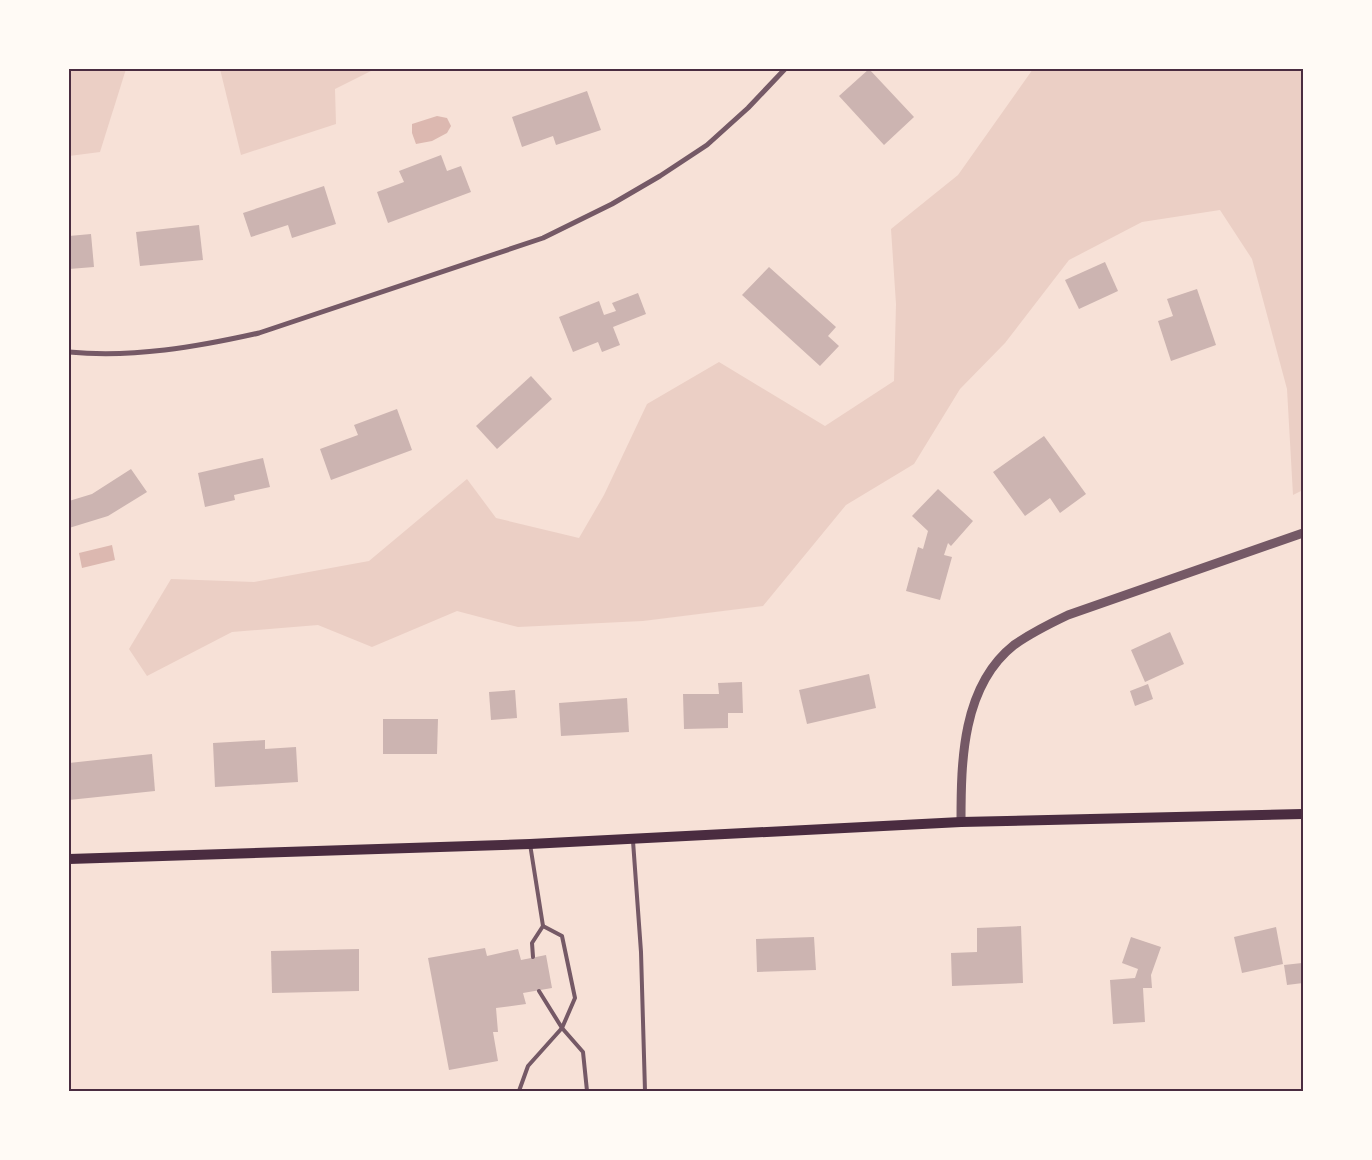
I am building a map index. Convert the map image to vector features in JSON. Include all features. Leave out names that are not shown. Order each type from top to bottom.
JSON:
[{"type":"main road","points":[[69,858],[530,844],[961,822],[1303,814]]},
{"type":"street","points":[[69,352],[85,354],[146,352],[193,347],[260,333],[543,238],[620,199],[660,176],[707,145],[748,108],[785,69]]},
{"type":"street","points":[[961,822],[964,752],[969,720],[978,692],[992,668],[1014,646],[1039,629],[1068,616],[1303,533]]},
{"type":"lane","points":[[633,839],[642,952],[645,1091]]},
{"type":"lane","points":[[530,844],[543,926],[532,943],[534,957]]},
{"type":"lane","points":[[519,1091],[528,1066],[562,1028],[575,998],[562,936],[543,926]]},
{"type":"lane","points":[[539,991],[562,1028],[583,1052],[587,1091]]},
{"type":"shaded area","points":[[69,69],[126,69],[100,152],[69,156]]},
{"type":"shaded area","points":[[220,69],[375,69],[335,89],[336,124],[241,155]]},
{"type":"shaded area","points":[[1033,69],[1303,69],[1303,490],[1293,495],[1287,389],[1252,259],[1220,210],[1142,222],[1069,260],[1005,343],[960,389],[914,464],[846,505],[763,606],[643,621],[518,627],[457,611],[372,647],[318,625],[232,632],[147,676],[129,649],[171,579],[254,582],[369,561],[467,479],[496,518],[579,538],[604,495],[647,404],[719,362],[825,426],[894,381],[896,304],[891,229],[958,175]]},
{"type":"shaded area","points":[[437,116],[447,118],[451,126],[447,133],[432,141],[416,144],[412,133],[412,124]]},
{"type":"shaded area","points":[[112,545],[115,560],[82,568],[79,553]]},
{"type":"building","points":[[869,69],[914,117],[884,145],[839,96]]},
{"type":"building","points":[[587,91],[601,130],[556,145],[553,136],[522,147],[512,117]]},
{"type":"building","points":[[441,155],[447,171],[461,166],[471,192],[388,223],[377,192],[404,182],[399,171]]},
{"type":"building","points":[[324,186],[336,224],[292,238],[288,225],[251,237],[243,213]]},
{"type":"building","points":[[199,225],[203,260],[140,266],[136,232]]},
{"type":"building","points":[[91,234],[94,267],[69,269],[69,236]]},
{"type":"building","points":[[1105,262],[1118,291],[1079,309],[1065,280]]},
{"type":"building","points":[[769,267],[836,327],[828,336],[839,346],[820,366],[742,295]]},
{"type":"building","points":[[1197,289],[1216,345],[1171,361],[1158,321],[1173,316],[1167,299]]},
{"type":"building","points":[[638,293],[646,314],[613,327],[620,345],[602,352],[598,342],[573,352],[559,317],[599,301],[604,315],[616,311],[612,303]]},
{"type":"building","points":[[531,376],[552,399],[497,449],[476,426]]},
{"type":"building","points":[[397,409],[412,450],[331,480],[320,449],[358,435],[354,425]]},
{"type":"building","points":[[1044,436],[1086,494],[1060,513],[1050,498],[1025,516],[993,472]]},
{"type":"building","points":[[263,458],[270,487],[234,495],[235,500],[205,507],[198,473]]},
{"type":"building","points":[[131,469],[147,492],[108,516],[69,528],[69,501],[92,494]]},
{"type":"building","points":[[938,489],[973,521],[951,546],[948,543],[944,555],[952,557],[940,600],[906,591],[918,547],[923,549],[928,531],[912,516]]},
{"type":"building","points":[[1170,632],[1184,664],[1145,682],[1131,650]]},
{"type":"building","points":[[869,674],[876,708],[807,724],[799,690]]},
{"type":"building","points":[[742,682],[743,713],[728,713],[728,728],[684,729],[683,694],[719,694],[718,683]]},
{"type":"building","points":[[1148,684],[1153,699],[1135,706],[1130,691]]},
{"type":"building","points":[[515,690],[517,718],[491,720],[489,692]]},
{"type":"building","points":[[627,698],[629,732],[561,736],[559,703]]},
{"type":"building","points":[[383,719],[438,719],[437,754],[383,754]]},
{"type":"building","points":[[265,740],[265,749],[296,747],[298,782],[215,787],[213,743]]},
{"type":"building","points":[[152,754],[155,791],[69,800],[69,763]]},
{"type":"building","points":[[1021,926],[1023,983],[952,986],[951,953],[977,952],[977,928]]},
{"type":"building","points":[[1276,927],[1283,964],[1242,973],[1234,937]]},
{"type":"building","points":[[814,937],[816,970],[757,972],[756,939]]},
{"type":"building","points":[[1131,937],[1161,947],[1151,975],[1152,988],[1143,988],[1145,1022],[1113,1024],[1110,980],[1135,978],[1138,969],[1122,963]]},
{"type":"building","points":[[485,948],[487,956],[518,949],[521,960],[546,955],[552,988],[523,993],[526,1004],[496,1008],[498,1032],[493,1032],[498,1061],[449,1070],[428,958]]},
{"type":"building","points":[[359,949],[359,991],[272,993],[271,951]]},
{"type":"building","points":[[1302,963],[1303,983],[1287,985],[1284,965]]}]
